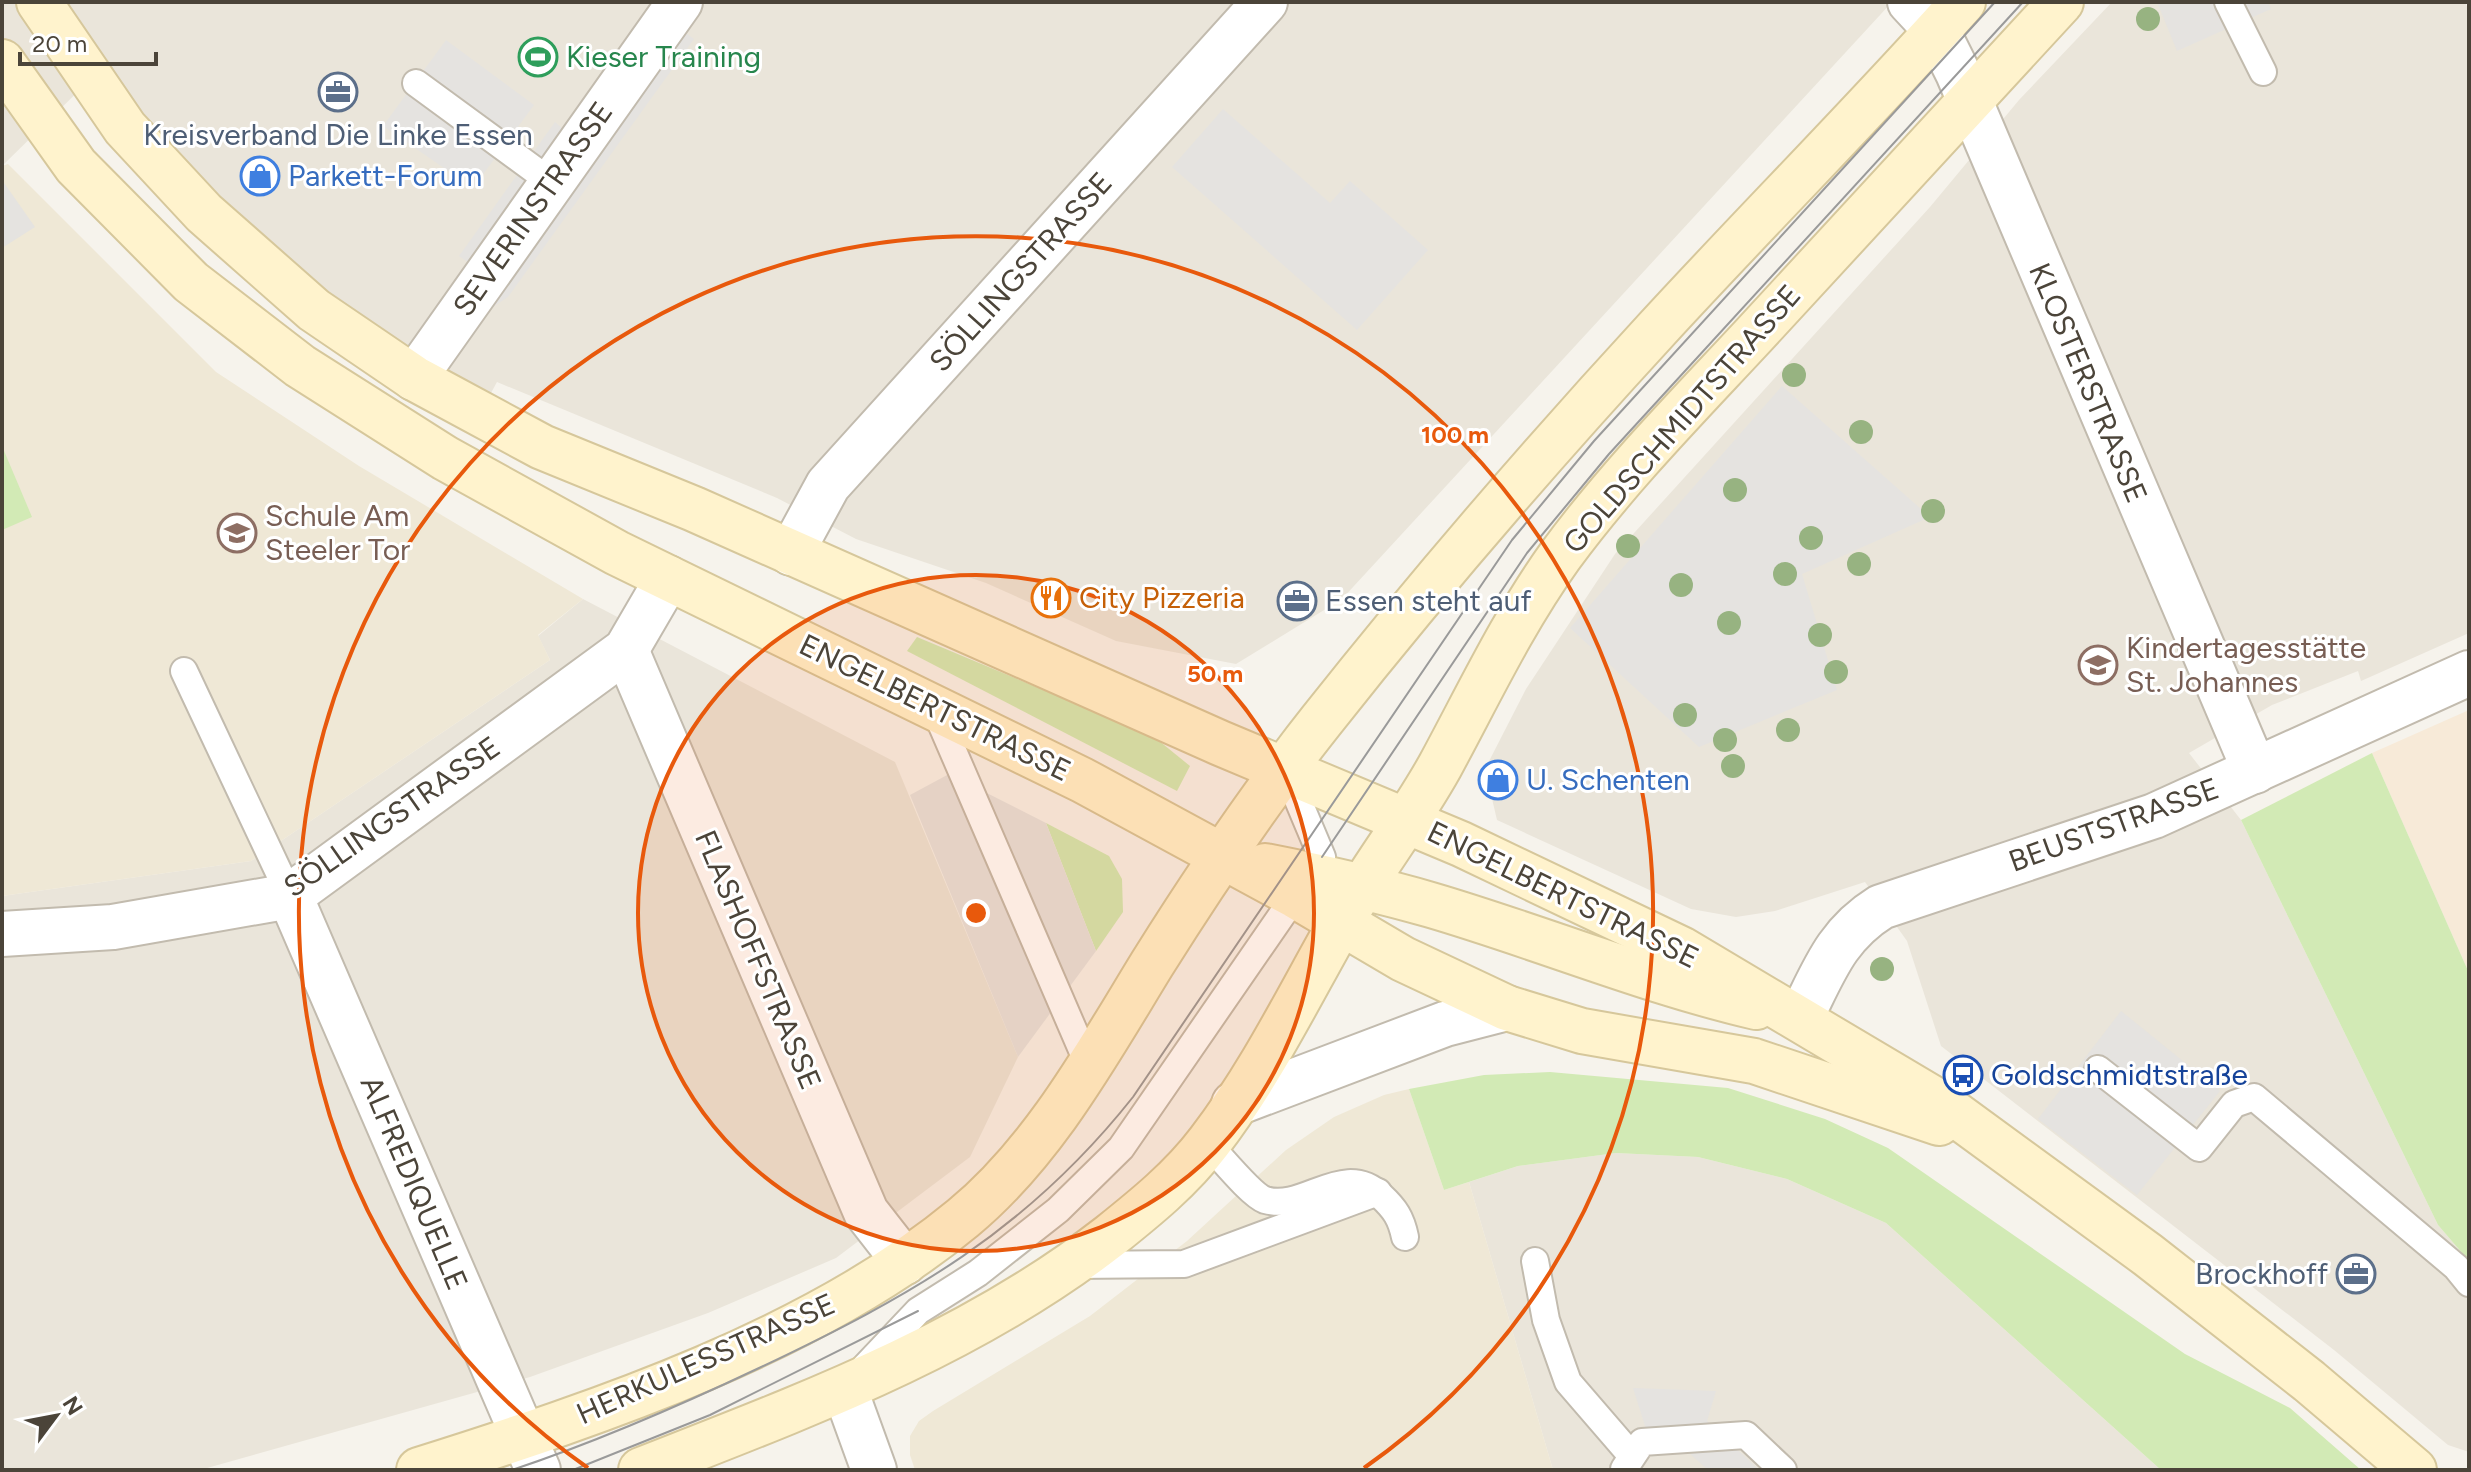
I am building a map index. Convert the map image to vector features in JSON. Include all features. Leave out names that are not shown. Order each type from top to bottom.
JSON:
[{"type":"street","name":"SEVERINSTRASSE","points":[[414,378],[680,2]]},
{"type":"street","name":"SÖLLINGSTRASSE","points":[[791,553],[828,485],[1265,2]]},
{"type":"street","name":"GOLDSCHMIDTSTRASSE","points":[[1352,904],[1437,771],[1510,630],[1571,543],[1710,382],[2061,2]]},
{"type":"street","name":"ENGELBERTSTRASSE","points":[[35,3],[125,128],[204,213],[314,310],[414,378],[542,447],[1405,820],[1681,949],[1801,1017],[1940,1103],[2173,1274],[2309,1381],[2414,1470]]},
{"type":"street","name":"KLOSTERSTRASSE","points":[[1937,12],[1968,103],[2255,771]]},
{"type":"street","points":[[1223,857],[1321,720],[1504,501],[1937,12]]},
{"type":"street","name":"ENGELBERTSTRASSE","points":[[2,62],[76,166],[191,282],[300,366],[445,458],[668,578],[932,704],[1137,809],[1223,857],[1352,904],[1403,959],[1507,1008],[1582,1031],[1754,1061],[1992,1141]]},
{"type":"street","name":"SÖLLINGSTRASSE","points":[[2,934],[113,927],[290,896],[626,650],[668,578]]},
{"type":"street","name":"FLASHOFFSTRASSE","points":[[626,650],[866,1212],[905,1262]]},
{"type":"street","name":"BEUSTSTRASSE","points":[[1801,1017],[1840,941],[1860,921],[1881,907],[2154,816],[2469,673]]},
{"type":"street","name":"HERKULESSTRASSE","points":[[419,1470],[531,1454],[692,1372],[810,1318],[905,1262],[967,1216],[1028,1151],[1089,1066],[1223,857]]},
{"type":"street","name":"ALFREDIQUELLE","points":[[290,896],[531,1454]]},
{"type":"street","points":[[641,1470],[845,1390],[979,1324],[1072,1265],[1156,1200],[1208,1144],[1312,980],[1352,904],[1432,905],[1680,989],[1801,1017]]},
{"type":"street","points":[[1234,1104],[1445,1024],[1507,1008]]},
{"type":"street","points":[[845,1390],[874,1470]]},
{"type":"lane","points":[[2228,2],[2263,72]]},
{"type":"lane","points":[[416,83],[551,182]]},
{"type":"lane","points":[[184,671],[290,896]]},
{"type":"lane","points":[[932,704],[1089,1066]]},
{"type":"lane","points":[[845,1390],[918,1311],[978,1273],[1058,1210],[1121,1148],[1322,857],[1285,769]]},
{"type":"lane","points":[[2098,1069],[2199,1148],[2234,1104],[2254,1097],[2456,1267],[2469,1283]]},
{"type":"lane","points":[[1208,1144],[1261,1199],[1283,1203],[1333,1184],[1359,1182],[1378,1192],[1400,1216],[1405,1237]]},
{"type":"lane","points":[[1072,1265],[1184,1264],[1378,1192]]},
{"type":"lane","points":[[1535,1261],[1546,1320],[1568,1382],[1627,1462],[1642,1442],[1746,1435],[1783,1470]]},
{"type":"shaded area","points":[[2,2],[1892,2],[1342,599],[1236,664],[1116,641],[986,583],[856,539],[777,498],[497,382],[486,402],[325,300],[217,206],[102,68],[2,166]]},
{"type":"shaded area","points":[[2112,2],[2465,2],[2469,11],[2469,633],[2361,681],[2358,671],[2272,705],[2189,753],[2241,820],[2438,1225],[2469,1261],[2469,1452],[2448,1445],[2334,1350],[1941,1046],[1907,941],[1865,882],[1775,911],[1736,917],[1691,909],[1497,820],[1485,769],[1526,689],[1615,554],[1930,207],[2019,100]]},
{"type":"shaded area","points":[[2157,2],[2268,2],[2271,9],[2177,51]]},
{"type":"shaded area","points":[[683,31],[694,39],[508,297],[476,318]]},
{"type":"shaded area","points":[[446,40],[534,105],[473,188],[383,126]]},
{"type":"shaded area","points":[[1223,109],[1330,203],[1350,181],[1428,250],[1357,330],[1172,167]]},
{"type":"shaded area","points":[[555,122],[564,130],[469,263],[459,256]]},
{"type":"shaded area","name":"Schule Am Steeler Tor","points":[[8,164],[216,372],[359,466],[583,599],[538,635],[550,660],[251,861],[2,896],[2,166]]},
{"type":"shaded area","points":[[2,180],[35,227],[2,248]]},
{"type":"shaded area","points":[[1782,386],[1930,517],[1802,574],[1837,690],[1699,747],[1570,628]]},
{"type":"shaded area","points":[[583,599],[895,762],[1018,1057],[970,1157],[836,1258],[708,1313],[530,1377],[200,1470],[2,1470],[2,896],[251,861],[550,660],[538,636]]},
{"type":"shaded area","points":[[2469,710],[2469,973],[2372,753]]},
{"type":"shaded area","points":[[949,774],[1046,823],[1096,951],[1018,1057],[910,795]]},
{"type":"shaded area","points":[[2121,1011],[2220,1091],[2137,1195],[2038,1119]]},
{"type":"shaded area","points":[[1409,1089],[1444,1190],[1469,1182],[1553,1470],[915,1470],[910,1455],[910,1436],[919,1421],[1090,1316],[1187,1241],[1286,1150],[1334,1117],[1384,1095]]},
{"type":"shaded area","points":[[1616,1153],[1698,1157],[1787,1179],[1886,1223],[2161,1470],[1553,1470],[1469,1182],[1518,1166]]},
{"type":"shaded area","points":[[1633,1388],[1716,1391],[1707,1421],[1759,1470],[1708,1470],[1664,1430],[1646,1429]]},
{"type":"green space","points":[[2,446],[32,517],[2,530]]},
{"type":"green space","points":[[917,637],[1153,736],[1190,766],[1177,791],[907,651]]},
{"type":"green space","points":[[2372,753],[2469,973],[2469,1261],[2438,1225],[2241,820]]},
{"type":"green space","points":[[1046,823],[1109,856],[1122,879],[1123,912],[1096,951]]},
{"type":"green space","points":[[1550,1072],[1728,1088],[1825,1119],[1888,1148],[2185,1354],[2290,1408],[2361,1470],[2161,1470],[1886,1223],[1787,1179],[1698,1157],[1616,1153],[1518,1166],[1444,1190],[1409,1089],[1484,1075]]},
{"type":"tram line","points":[[512,1470],[668,1410],[867,1314],[963,1256],[1051,1186],[1133,1097],[1512,540],[1594,441],[1995,2]]},
{"type":"tram line","points":[[1322,857],[1527,553],[1609,454],[2023,2]]},
{"type":"tram line","points":[[573,1470],[710,1415],[918,1311]]},
{"type":"place","name":"Kieser Training","points":[[538,57]]},
{"type":"place","name":"Kreisverband Die Linke Essen","points":[[338,92]]},
{"type":"place","name":"Parkett-Forum","points":[[260,176]]},
{"type":"place","name":"Schule Am Steeler Tor","points":[[237,533]]},
{"type":"place","name":"City Pizzeria","points":[[1051,598]]},
{"type":"place","name":"Essen steht auf","points":[[1297,601]]},
{"type":"place","name":"Kindertagesstätte St. Johannes","points":[[2098,665]]},
{"type":"place","name":"U. Schenten","points":[[1498,780]]},
{"type":"place","name":"Goldschmidtstraße","points":[[1963,1075]]},
{"type":"place","name":"Brockhoff","points":[[2356,1274]]}]
